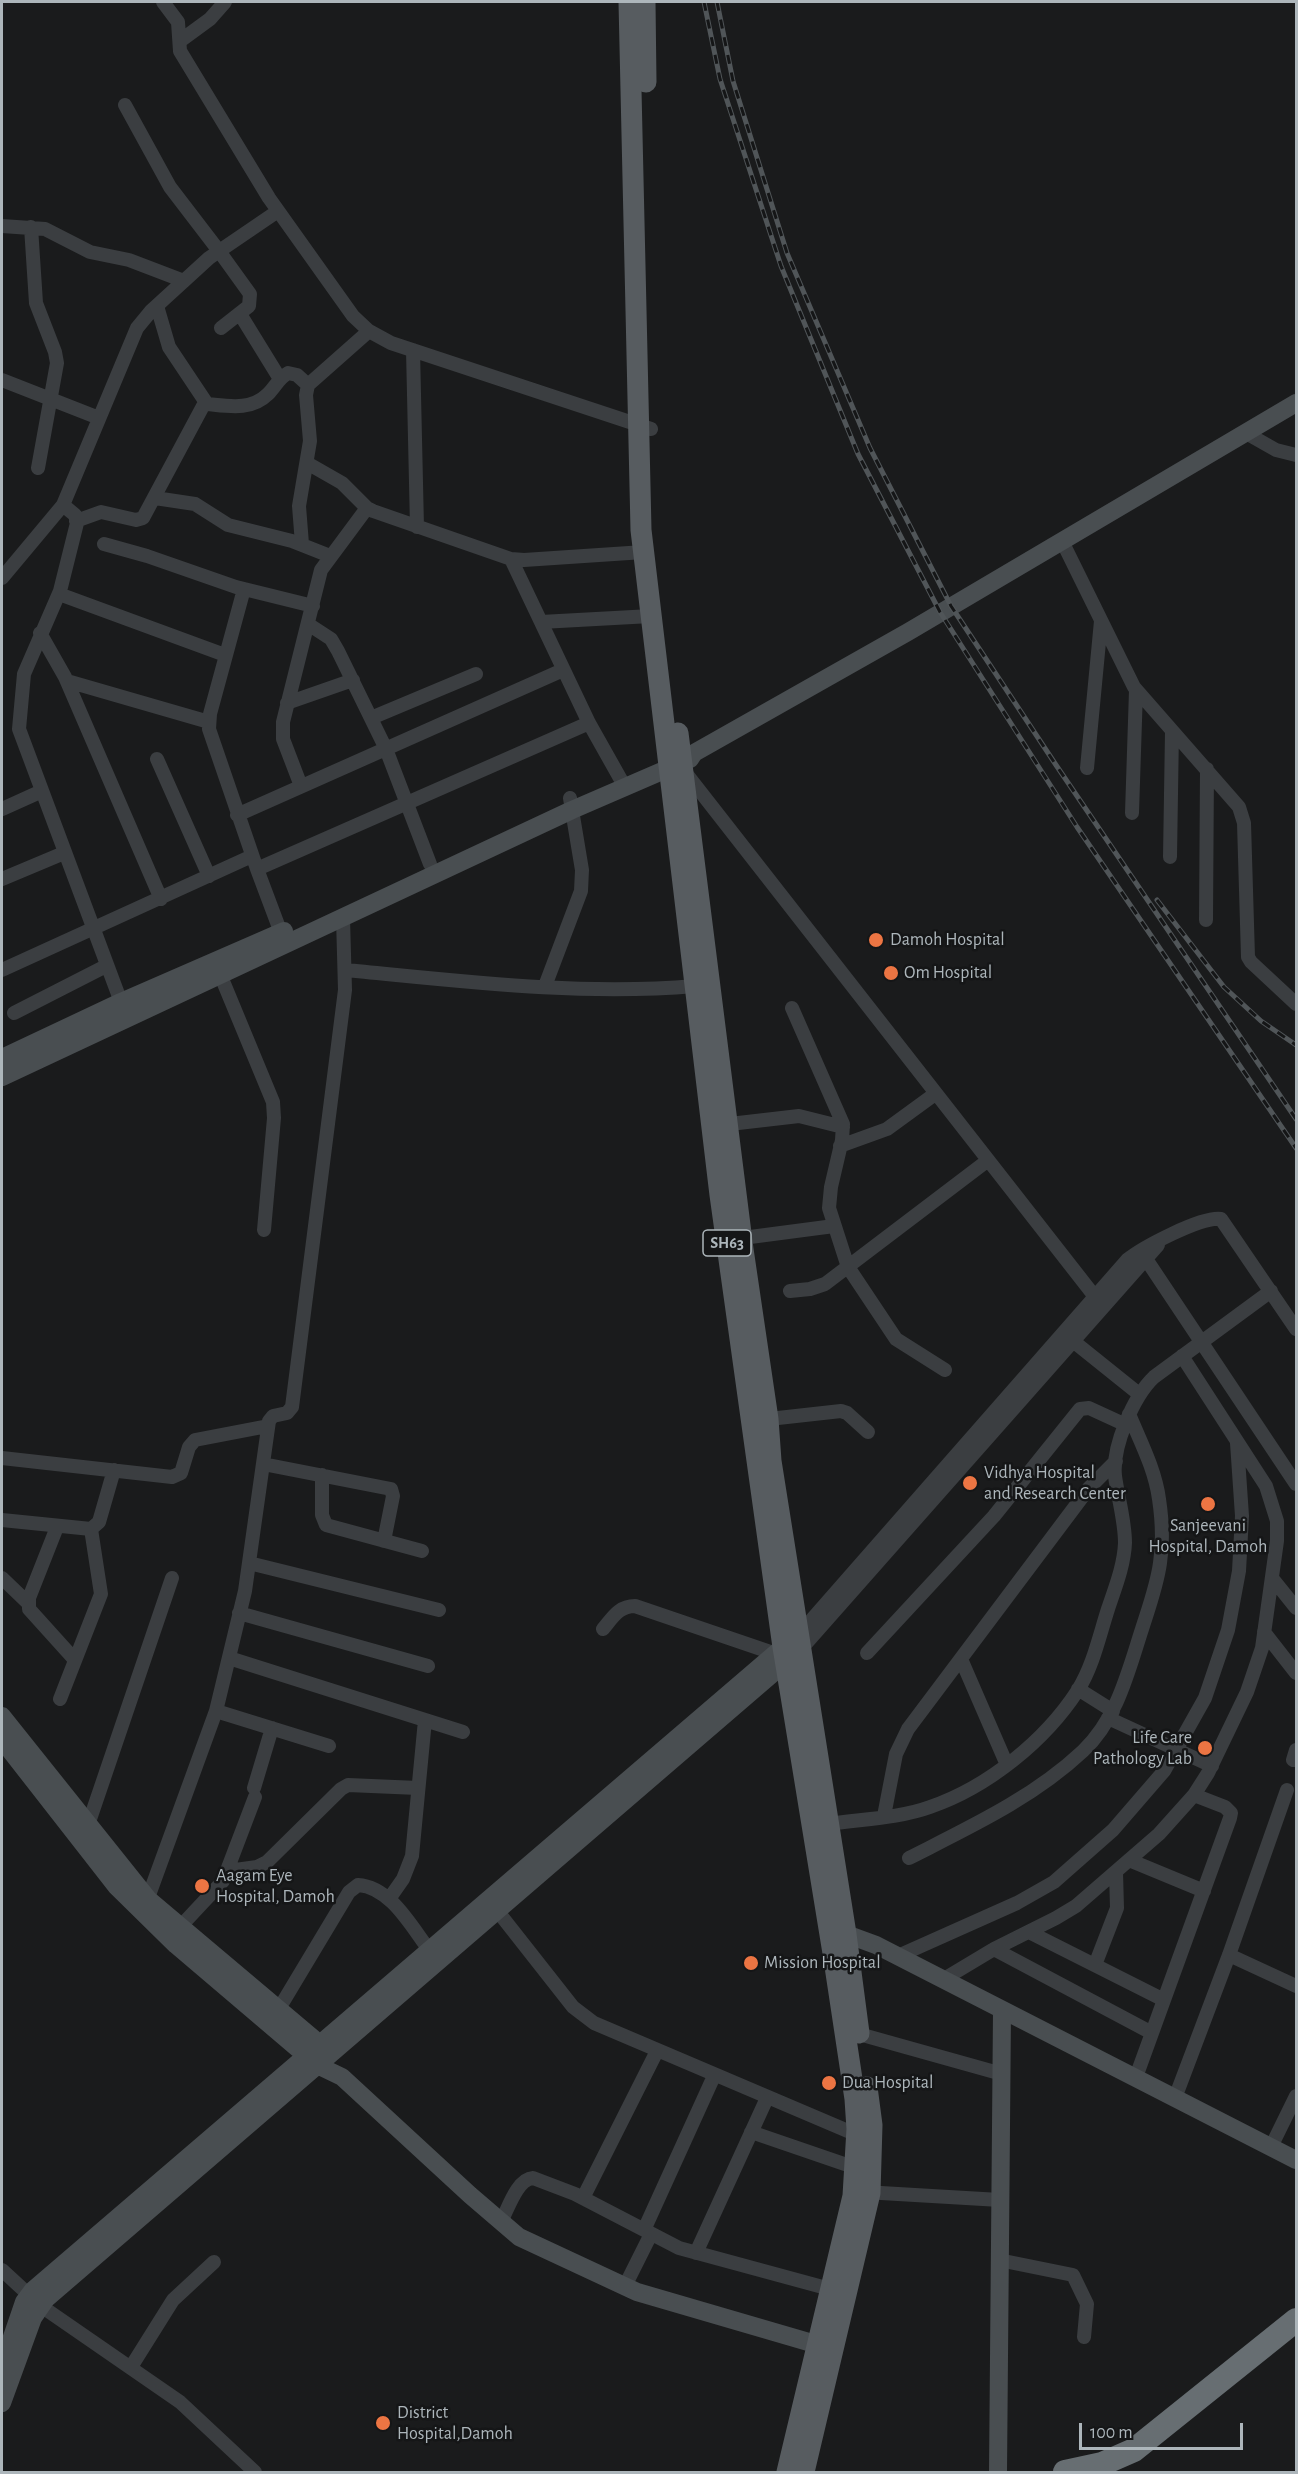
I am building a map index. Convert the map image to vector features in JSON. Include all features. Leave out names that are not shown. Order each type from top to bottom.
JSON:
[{"type":"highway","points":[[1065,2472],[1102,2464],[1134,2450],[1296,2320]]},
{"type":"highway","points":[[1108,2472],[1119,2470],[1140,2458],[1296,2330]]},
{"type":"main road","name":"SH63","points":[[629,2],[645,427],[655,544],[680,761],[701,996],[760,1420],[771,1461],[789,1649],[820,1825],[852,2034],[871,2110],[856,2168],[862,2191]]},
{"type":"main road","name":"SH63","points":[[645,2],[645,427],[640,520],[651,616],[680,761]]},
{"type":"main road","points":[[2,1059],[121,1002],[281,933],[430,864],[680,761],[901,636],[1296,403]]},
{"type":"main road","points":[[2,1077],[343,918],[571,804]]},
{"type":"main road","points":[[2,2366],[34,2301],[789,1649]]},
{"type":"main road","points":[[2,1716],[8,1740],[176,1945],[274,2017],[319,2054],[519,2237],[637,2292],[825,2347]]},
{"type":"main road","points":[[145,1906],[180,1927],[274,2017]]},
{"type":"main road","points":[[387,1996],[430,1951],[493,1906]]},
{"type":"main road","points":[[838,1935],[862,1939],[1296,2160]]},
{"type":"main road","points":[[998,2472],[1002,2011]]},
{"type":"main road","name":"SH63","points":[[804,2472],[825,2347],[862,2191],[865,2138]]},
{"type":"main road","name":"SH63","points":[[787,2472],[825,2347],[830,2289],[844,2265]]},
{"type":"main road","points":[[2,2403],[33,2318],[34,2301]]},
{"type":"street","points":[[163,2],[178,21],[180,51],[278,211],[353,316],[369,331],[384,340],[645,427]]},
{"type":"street","points":[[180,41],[210,19],[225,2]]},
{"type":"street","points":[[125,105],[170,187],[250,294],[249,306],[222,328]]},
{"type":"street","points":[[2,578],[63,505],[136,328],[157,306],[219,251],[278,211]]},
{"type":"street","points":[[2,226],[45,229],[90,252],[129,260],[184,281]]},
{"type":"street","points":[[31,227],[36,303],[56,358],[52,400],[38,468]]},
{"type":"street","points":[[157,306],[169,347],[207,404]]},
{"type":"street","points":[[240,314],[280,379]]},
{"type":"street","points":[[302,544],[299,506],[310,441],[306,395],[308,385],[369,331]]},
{"type":"street","points":[[413,350],[417,527]]},
{"type":"street","points":[[76,521],[101,512],[140,520],[146,515],[200,410],[207,404],[237,408],[257,401],[270,392],[285,374],[292,373],[308,385]]},
{"type":"street","points":[[2,380],[99,418]]},
{"type":"street","points":[[1246,433],[1276,450],[1296,455]]},
{"type":"street","points":[[307,463],[348,488],[367,508],[510,559],[644,552]]},
{"type":"street","points":[[155,498],[188,502],[236,528],[302,544],[330,556]]},
{"type":"street","points":[[63,505],[75,515],[76,521],[59,594],[24,674],[19,729],[121,1002]]},
{"type":"street","points":[[301,786],[283,739],[283,722],[287,703],[321,570],[367,508]]},
{"type":"street","points":[[1062,541],[1136,690],[1234,800],[1243,815],[1248,957],[1296,1004]]},
{"type":"street","points":[[104,544],[244,589],[313,606]]},
{"type":"street","points":[[510,559],[563,670],[622,783]]},
{"type":"street","points":[[244,589],[209,722],[210,736],[281,933]]},
{"type":"street","points":[[59,594],[225,655]]},
{"type":"street","points":[[541,622],[651,616]]},
{"type":"street","points":[[1087,768],[1101,620]]},
{"type":"street","points":[[308,624],[335,644],[386,749],[430,864]]},
{"type":"street","points":[[40,633],[67,681],[161,898]]},
{"type":"street","points":[[237,815],[563,670]]},
{"type":"street","points":[[371,718],[476,674]]},
{"type":"street","points":[[287,703],[352,680]]},
{"type":"street","points":[[67,681],[209,722]]},
{"type":"street","points":[[1132,813],[1136,690]]},
{"type":"street","points":[[2,970],[93,931],[209,876],[254,862],[408,803],[590,723]]},
{"type":"street","points":[[1170,857],[1172,731]]},
{"type":"street","points":[[157,759],[209,876]]},
{"type":"street","points":[[680,761],[935,1094],[1099,1302]]},
{"type":"street","points":[[1206,920],[1207,769]]},
{"type":"street","points":[[2,809],[42,791]]},
{"type":"street","points":[[545,986],[581,891],[582,870],[571,804]]},
{"type":"street","points":[[2,879],[64,853]]},
{"type":"street","points":[[145,1906],[216,1711],[249,1563],[270,1418],[287,1413],[292,1407],[345,990],[343,918]]},
{"type":"street","points":[[14,1013],[106,966]]},
{"type":"street","points":[[345,970],[499,985],[643,991],[701,996]]},
{"type":"street","points":[[220,974],[273,1102],[274,1118],[264,1230]]},
{"type":"street","points":[[792,1008],[841,1117],[843,1127],[829,1198],[830,1216],[848,1267],[896,1339],[945,1370]]},
{"type":"street","points":[[840,1146],[887,1129],[935,1094]]},
{"type":"street","points":[[720,1125],[799,1116],[843,1127]]},
{"type":"street","points":[[790,1291],[818,1287],[848,1267],[987,1161]]},
{"type":"street","points":[[1006,1407],[1073,1341],[1127,1260],[1163,1238],[1212,1218],[1221,1219],[1296,1329]]},
{"type":"street","points":[[734,1239],[834,1226]]},
{"type":"street","points":[[603,1629],[617,1612],[628,1606],[635,1606],[789,1649],[914,1512],[1099,1302],[1146,1258],[1163,1238]]},
{"type":"street","points":[[1146,1258],[1200,1343],[1296,1484]]},
{"type":"street","points":[[820,1825],[930,1808],[1007,1765],[1049,1727],[1078,1689],[1091,1664],[1123,1557],[1124,1530],[1115,1475],[1116,1461],[1127,1419],[1139,1394],[1154,1377],[1271,1291]]},
{"type":"street","points":[[1073,1341],[1139,1394]]},
{"type":"street","points":[[944,1980],[994,1949],[1076,1906],[1177,1816],[1194,1796],[1212,1766],[1247,1692],[1255,1671],[1264,1632],[1272,1578],[1277,1541],[1274,1504],[1266,1486],[1182,1356]]},
{"type":"street","points":[[867,1653],[994,1516],[1080,1410],[1089,1408],[1127,1419],[1155,1478],[1161,1532],[1161,1562],[1142,1629],[1122,1690],[1111,1715],[1085,1749],[1029,1793],[1002,1810],[909,1858]]},
{"type":"street","points":[[760,1420],[841,1411],[847,1413],[868,1432]]},
{"type":"street","points":[[2,1458],[178,1475],[189,1447],[195,1440],[268,1426]]},
{"type":"street","points":[[896,1957],[1017,1903],[1054,1882],[1113,1830],[1164,1771],[1204,1698],[1230,1620],[1239,1571],[1242,1516],[1237,1441]]},
{"type":"street","points":[[884,1816],[899,1746],[908,1729],[1089,1488],[1116,1461]]},
{"type":"street","points":[[263,1464],[391,1489],[393,1496],[384,1541]]},
{"type":"street","points":[[2,1520],[91,1529],[99,1522],[114,1470]]},
{"type":"street","points":[[322,1475],[322,1515],[326,1525],[422,1551]]},
{"type":"street","points":[[28,1603],[57,1527]]},
{"type":"street","points":[[60,1699],[102,1589],[91,1529]]},
{"type":"street","points":[[249,1563],[439,1610]]},
{"type":"street","points":[[2,1578],[28,1603],[31,1613],[75,1660]]},
{"type":"street","points":[[82,1829],[172,1578]]},
{"type":"street","points":[[1272,1578],[1296,1608]]},
{"type":"street","points":[[239,1613],[428,1666]]},
{"type":"street","points":[[1264,1632],[1296,1673]]},
{"type":"street","points":[[229,1658],[463,1732]]},
{"type":"street","points":[[961,1659],[1007,1765]]},
{"type":"street","points":[[1078,1689],[1111,1715],[1212,1766]]},
{"type":"street","points":[[216,1711],[329,1746]]},
{"type":"street","points":[[389,1899],[410,1864],[425,1720]]},
{"type":"street","points":[[180,1927],[219,1887],[228,1871],[255,1792],[272,1728]]},
{"type":"street","points":[[228,1871],[256,1867],[267,1862],[341,1789],[348,1785],[418,1788]]},
{"type":"street","points":[[1175,2098],[1229,1956],[1287,1790]]},
{"type":"street","points":[[1136,2077],[1231,1813],[1225,1807],[1194,1796]]},
{"type":"street","points":[[1129,1860],[1204,1891]]},
{"type":"street","points":[[1095,1965],[1117,1908],[1116,1872]]},
{"type":"street","points":[[274,2017],[353,1888],[358,1885],[389,1899],[430,1951]]},
{"type":"street","points":[[493,1906],[582,2015],[604,2028],[714,2076],[865,2138]]},
{"type":"street","points":[[1029,1932],[1164,2000]]},
{"type":"street","points":[[994,1949],[1152,2033]]},
{"type":"street","points":[[1229,1956],[1296,1986]]},
{"type":"street","points":[[852,2034],[1002,2074]]},
{"type":"street","points":[[583,2198],[657,2051]]},
{"type":"street","points":[[625,2286],[714,2076]]},
{"type":"street","points":[[1270,2147],[1296,2096]]},
{"type":"street","points":[[696,2253],[767,2098]]},
{"type":"street","points":[[751,2132],[856,2168]]},
{"type":"street","points":[[501,2222],[522,2183],[528,2178],[556,2185],[647,2232],[696,2253],[830,2289]]},
{"type":"street","points":[[862,2191],[1000,2200]]},
{"type":"street","points":[[999,2260],[1073,2275],[1087,2304],[1084,2337]]},
{"type":"street","points":[[131,2367],[168,2307],[214,2262]]},
{"type":"street","points":[[2,2270],[34,2301],[180,2402],[255,2472]]},
{"type":"railway","points":[[704,2],[720,79],[781,266],[858,454],[940,612],[1077,827],[1296,1148]]},
{"type":"railway","points":[[717,2],[733,81],[787,253],[870,448],[951,606],[1296,1119]]},
{"type":"railway","points":[[1157,900],[1224,987],[1261,1021],[1296,1045]]},
{"type":"place","name":"Damoh Hospital","points":[[876,940]]},
{"type":"place","name":"Om Hospital","points":[[891,973]]},
{"type":"place","name":"Vidhya Hospital and Research Center","points":[[970,1483]]},
{"type":"place","name":"Sanjeevani Hospital, Damoh","points":[[1208,1504]]},
{"type":"place","name":"Life Care Pathology Lab","points":[[1205,1748]]},
{"type":"place","name":"Aagam Eye Hospital, Damoh","points":[[202,1886]]},
{"type":"place","name":"Mission Hospital","points":[[751,1963]]},
{"type":"place","name":"Dua Hospital","points":[[829,2083]]},
{"type":"place","name":"District Hospital,Damoh","points":[[383,2423]]}]
